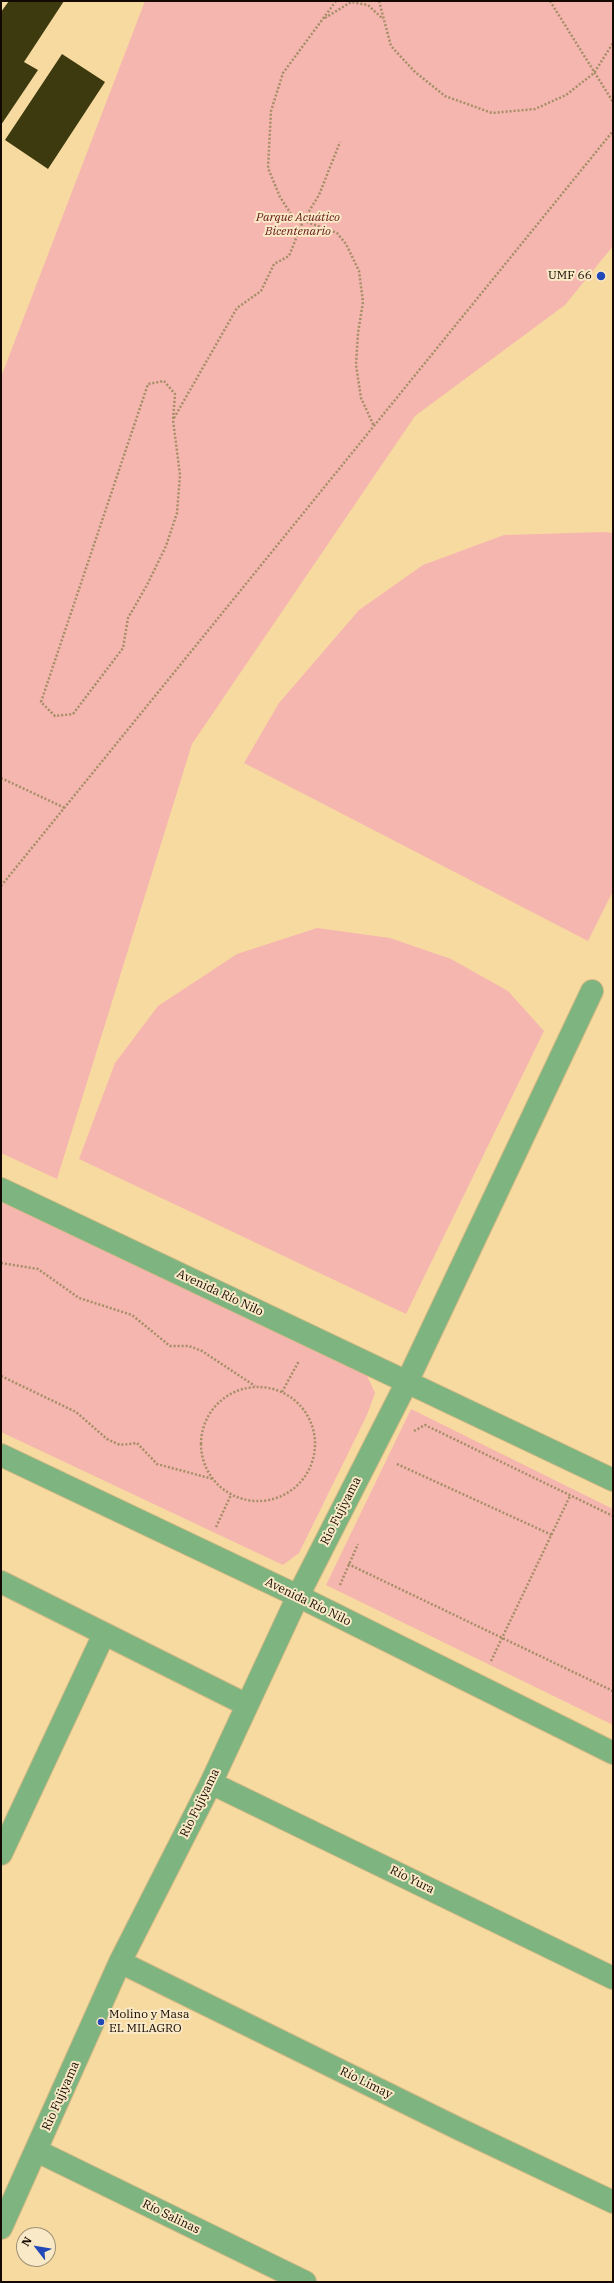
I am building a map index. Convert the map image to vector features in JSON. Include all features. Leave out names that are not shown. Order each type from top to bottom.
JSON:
[{"type":"street","name":"Rio Fujiyama","points":[[1,2228],[37,2151],[120,1962],[211,1783],[298,1596],[406,1382],[592,992]]},
{"type":"street","name":"Avenida Río Nilo","points":[[1,1189],[613,1480]]},
{"type":"street","name":"Avenida Río Nilo","points":[[1,1455],[298,1596],[613,1753]]},
{"type":"street","points":[[1,1582],[247,1705]]},
{"type":"street","points":[[1,1854],[104,1634]]},
{"type":"street","name":"Río Yura","points":[[211,1783],[613,1978]]},
{"type":"street","name":"Río Limay","points":[[120,1962],[457,2128],[613,2202]]},
{"type":"street","name":"Río Salinas","points":[[37,2151],[305,2282]]},
{"type":"path","points":[[336,1],[283,73],[271,111],[268,168],[280,197],[292,217],[337,233],[346,244],[359,271],[363,302],[358,333],[356,365],[361,398],[374,426]]},
{"type":"path","points":[[379,1],[391,46],[414,71],[445,96],[492,113],[535,109],[566,95],[594,73],[613,43]]},
{"type":"path","points":[[550,1],[613,102]]},
{"type":"path","points":[[323,20],[351,2],[368,5],[383,19]]},
{"type":"path","points":[[1,886],[613,131]]},
{"type":"path","points":[[173,420],[175,394],[164,381],[148,384],[41,702],[55,716],[73,714],[123,648],[128,618],[148,585],[166,546],[177,513],[180,475],[173,420],[237,308],[261,291],[274,264],[289,256],[303,221],[319,194],[340,142]]},
{"type":"path","points":[[1,778],[65,808]]},
{"type":"path","points":[[1,1263],[27,1266],[38,1269],[79,1298],[132,1314],[170,1346],[189,1346],[202,1351],[255,1386],[282,1392],[293,1398],[304,1409],[314,1430],[316,1446],[313,1461],[306,1475],[294,1489],[272,1500],[249,1501],[231,1495],[213,1480],[203,1464],[200,1447],[206,1419],[213,1408],[225,1397],[237,1390],[255,1386]]},
{"type":"path","points":[[282,1392],[302,1355]]},
{"type":"path","points":[[1,1376],[76,1412],[107,1439],[120,1445],[137,1443],[157,1464],[213,1480]]},
{"type":"path","points":[[409,1434],[425,1425],[613,1516]]},
{"type":"path","points":[[392,1470],[398,1457]]},
{"type":"path","points":[[395,1463],[552,1534]]},
{"type":"path","points":[[216,1528],[231,1495]]},
{"type":"path","points":[[489,1665],[570,1495]]},
{"type":"path","points":[[337,1590],[360,1541]]},
{"type":"path","points":[[345,1563],[613,1691]]},
{"type":"green space","name":"Parque Acuático Bicentenario","points":[[145,1],[613,1],[613,246],[565,305],[415,416],[192,744],[57,1179],[1,1153],[1,377]]},
{"type":"green space","points":[[613,533],[613,891],[588,941],[244,763],[279,703],[359,610],[423,565],[504,535]]},
{"type":"green space","points":[[317,928],[390,938],[451,959],[508,991],[544,1031],[406,1314],[79,1159],[115,1063],[158,1006],[237,954]]},
{"type":"green space","points":[[1,1197],[364,1369],[375,1393],[367,1415],[299,1553],[283,1565],[1,1432]]},
{"type":"green space","points":[[411,1409],[613,1509],[613,1725],[326,1585]]},
{"type":"building","points":[[9,1],[64,1],[24,62],[38,70],[1,125],[1,12]]},
{"type":"building","points":[[62,54],[105,82],[48,169],[5,140]]},
{"type":"place","name":"UMF 66","points":[[601,276]]},
{"type":"place","name":"Molino y Masa EL MILAGRO","points":[[101,2022]]}]
